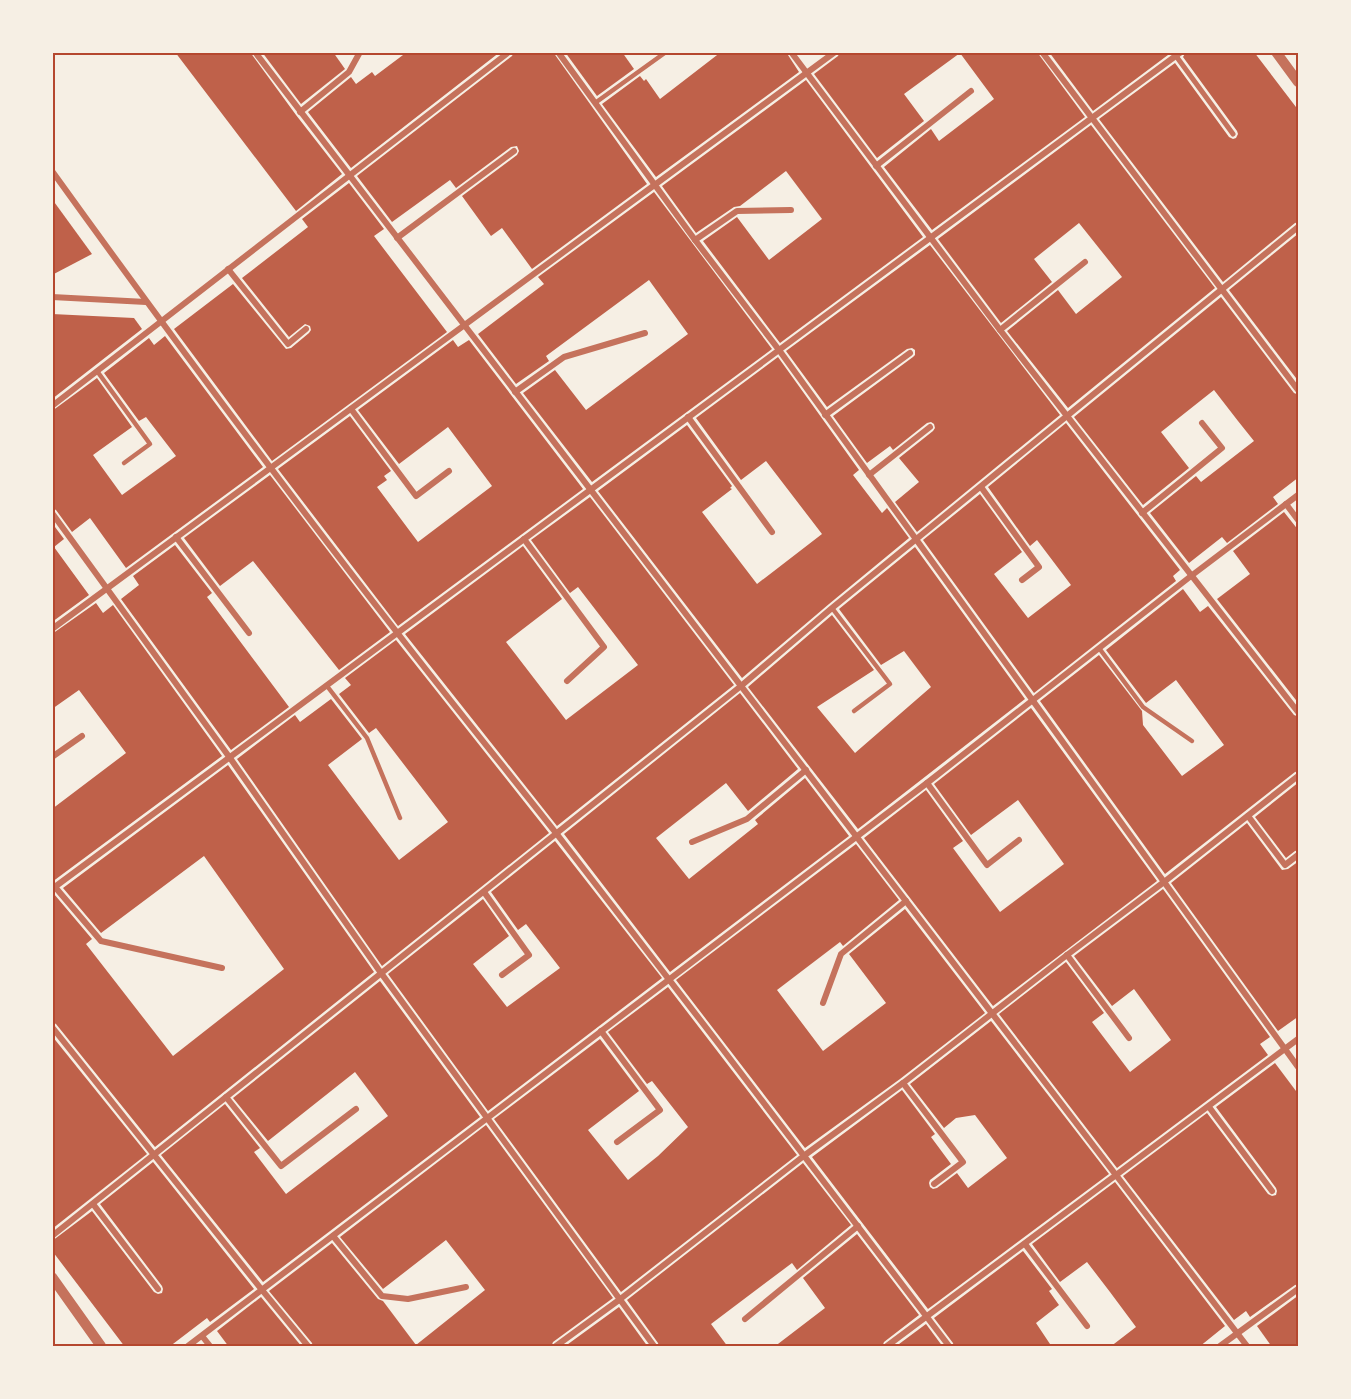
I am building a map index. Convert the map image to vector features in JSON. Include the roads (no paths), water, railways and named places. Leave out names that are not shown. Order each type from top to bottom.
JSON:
[{"type":"street","points":[[255,52],[1247,1347]]},
{"type":"street","points":[[300,112],[349,72],[360,52]]},
{"type":"street","points":[[52,406],[509,52]]},
{"type":"street","points":[[558,52],[695,240],[779,350],[1299,1067]]},
{"type":"street","points":[[791,52],[1000,330],[1299,712]]},
{"type":"street","points":[[52,629],[835,52]]},
{"type":"street","points":[[1042,52],[1299,390]]},
{"type":"street","points":[[1276,52],[1299,82]]},
{"type":"street","points":[[222,968],[101,941],[54,888],[1178,54],[1233,134]]},
{"type":"street","points":[[876,166],[971,91]]},
{"type":"street","points":[[397,238],[514,151]]},
{"type":"street","points":[[52,171],[270,468],[805,1155],[949,1347]]},
{"type":"street","points":[[695,240],[736,211],[791,210]]},
{"type":"street","points":[[52,1236],[741,686],[832,608],[1299,227]]},
{"type":"street","points":[[1000,330],[1085,262]]},
{"type":"street","points":[[228,269],[288,344],[306,329]]},
{"type":"street","points":[[52,297],[146,302]]},
{"type":"street","points":[[515,392],[564,357],[645,333]]},
{"type":"street","points":[[825,415],[910,353]]},
{"type":"street","points":[[351,409],[416,496],[449,471]]},
{"type":"street","points":[[688,417],[772,532]]},
{"type":"street","points":[[1142,513],[1222,448],[1202,423]]},
{"type":"street","points":[[868,475],[930,427]]},
{"type":"street","points":[[981,487],[1039,567],[1022,580]]},
{"type":"street","points":[[188,1347],[857,837],[1191,576],[1299,495]]},
{"type":"street","points":[[1286,504],[1299,520]]},
{"type":"street","points":[[52,513],[230,758],[381,973],[654,1347]]},
{"type":"street","points":[[176,537],[249,633]]},
{"type":"street","points":[[524,539],[604,647],[567,681]]},
{"type":"street","points":[[52,757],[82,736]]},
{"type":"street","points":[[692,842],[747,819],[806,770]]},
{"type":"street","points":[[556,1347],[805,1155],[903,1083],[1299,776]]},
{"type":"street","points":[[927,783],[987,865],[1019,840]]},
{"type":"street","points":[[1248,816],[1285,865],[1299,855]]},
{"type":"street","points":[[484,892],[529,955],[502,975]]},
{"type":"street","points":[[823,1003],[841,954],[906,901]]},
{"type":"street","points":[[1067,955],[1129,1038]]},
{"type":"street","points":[[52,1028],[308,1347]]},
{"type":"street","points":[[601,1031],[660,1110],[618,1142]]},
{"type":"street","points":[[887,1347],[1299,1039]]},
{"type":"street","points":[[903,1083],[963,1162],[934,1184]]},
{"type":"street","points":[[226,1098],[281,1166],[356,1109]]},
{"type":"street","points":[[1209,1107],[1272,1191]]},
{"type":"street","points":[[93,1204],[158,1289]]},
{"type":"street","points":[[745,1318],[858,1226]]},
{"type":"street","points":[[333,1236],[382,1296],[408,1299],[466,1287]]},
{"type":"street","points":[[1025,1244],[1087,1326]]},
{"type":"street","points":[[52,1277],[101,1347]]},
{"type":"street","points":[[1220,1347],[1299,1288]]},
{"type":"street","points":[[202,1336],[210,1347]]},
{"type":"lane","points":[[595,103],[666,52]]},
{"type":"lane","points":[[97,371],[150,444],[124,463]]},
{"type":"lane","points":[[832,608],[890,684],[854,711]]},
{"type":"lane","points":[[1099,648],[1143,707],[1192,741]]},
{"type":"lane","points":[[327,686],[367,738],[400,818]]}]
